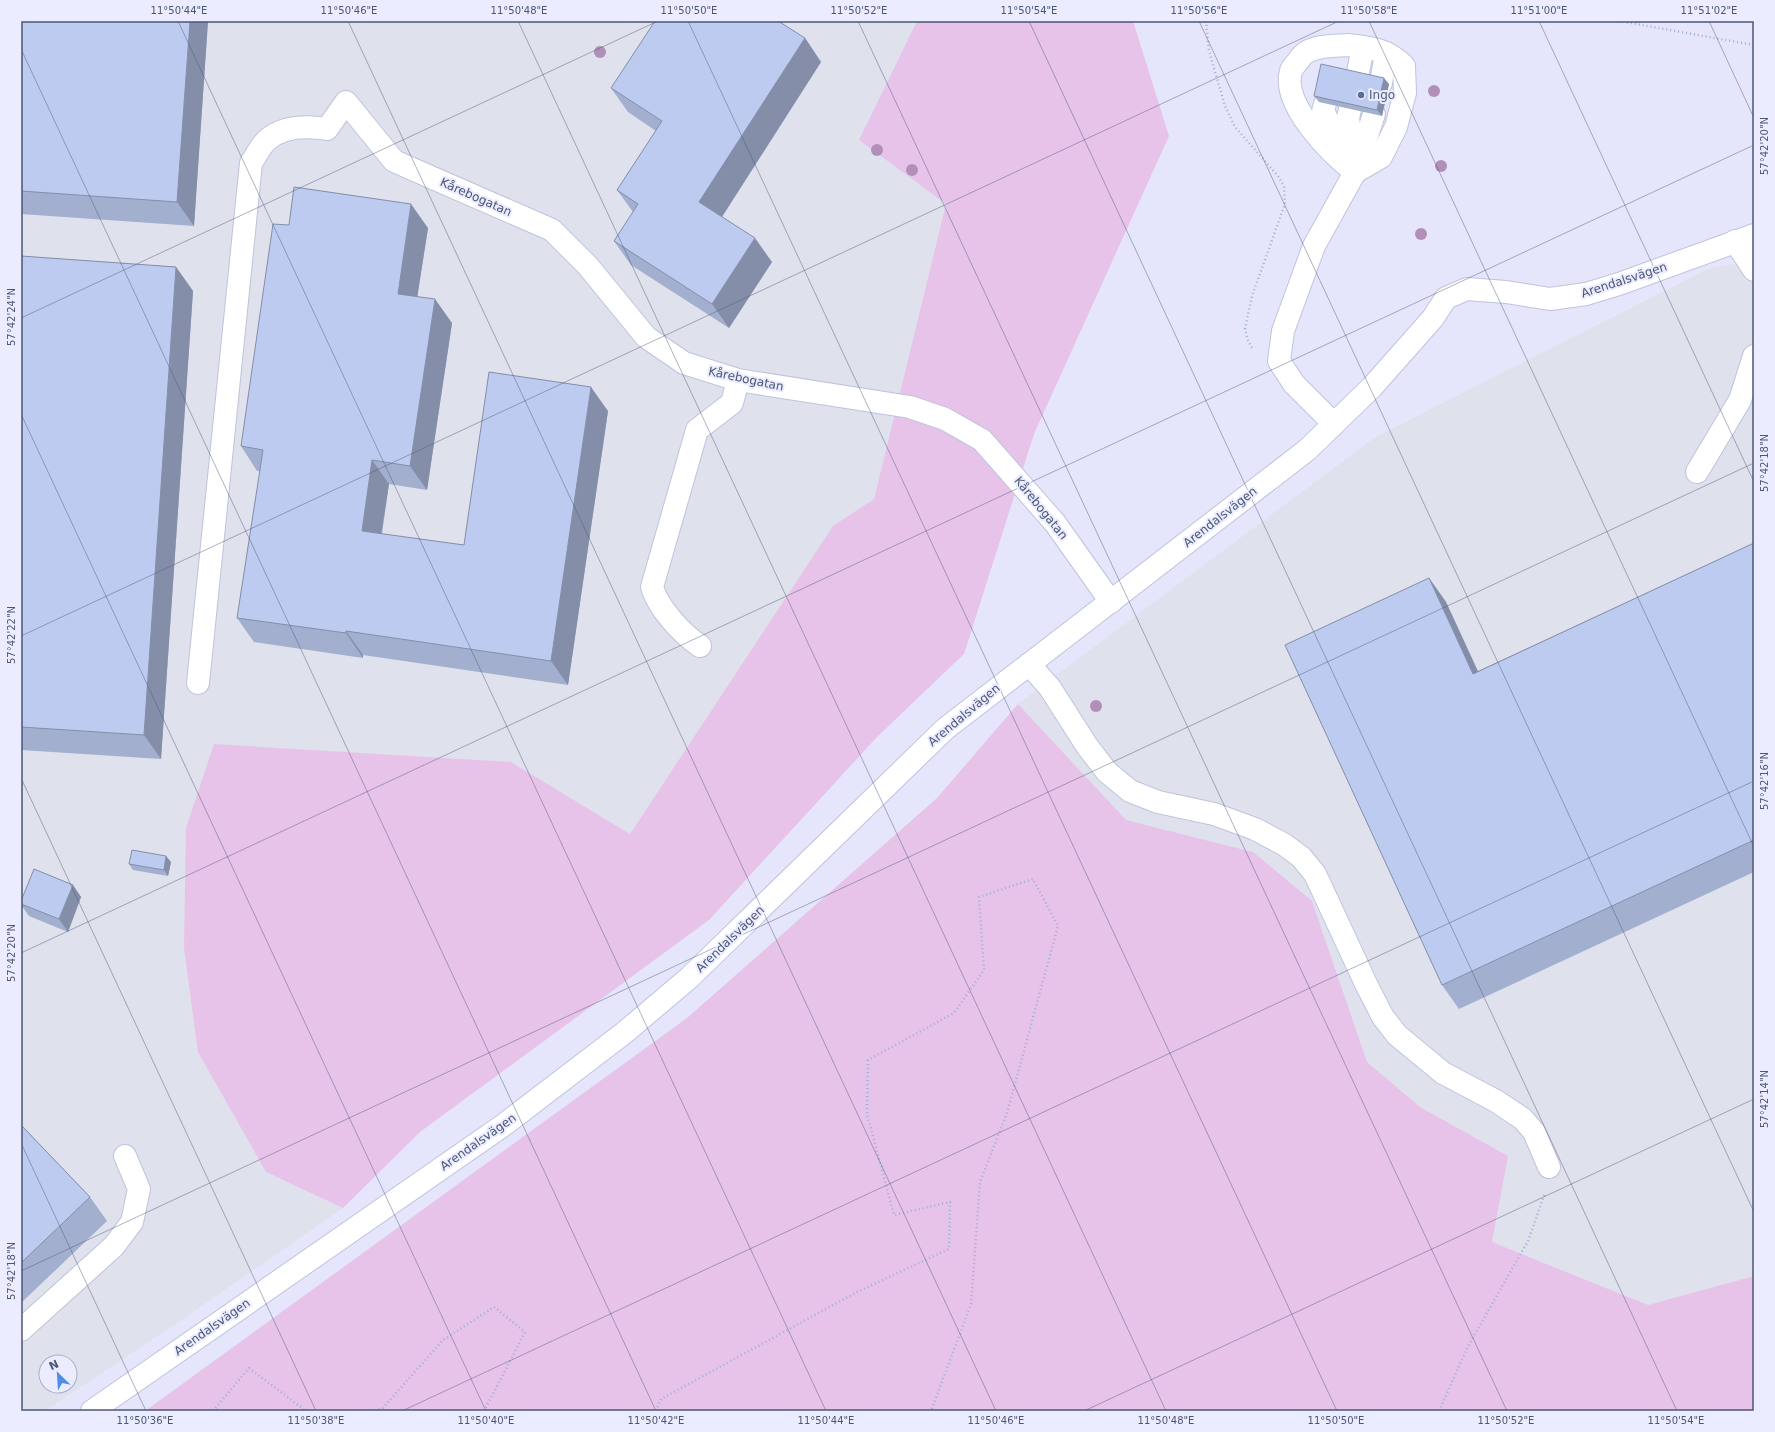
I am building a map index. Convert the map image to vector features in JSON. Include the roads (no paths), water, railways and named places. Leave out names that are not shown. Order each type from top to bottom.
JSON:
[{"type":"street","points":[[1323,47],[1335,55],[1363,47],[1393,55],[1404,66],[1405,94],[1396,127],[1382,157],[1355,172],[1340,161],[1298,110],[1291,91],[1291,70],[1304,54],[1323,47]]},
{"type":"street","points":[[1357,77],[1363,47]]},
{"type":"street","points":[[1381,83],[1386,53]]},
{"type":"street","name":"Kårebogatan","points":[[198,683],[251,163],[267,140],[289,129],[312,127],[327,129],[346,102],[394,161],[552,230],[588,266],[646,338],[684,363],[738,380],[910,406],[945,419],[982,440],[1055,522],[1111,602]]},
{"type":"street","points":[[1325,104],[1324,111],[1355,172]]},
{"type":"street","points":[[1349,114],[1355,172]]},
{"type":"street","points":[[1334,424],[1294,384],[1279,361],[1283,331],[1314,246],[1355,172],[1374,114]]},
{"type":"street","points":[[1744,238],[1754,270]]},
{"type":"street","name":"Arendalsvägen","points":[[92,1411],[499,1128],[624,1033],[689,978],[945,729],[1307,450],[1377,382],[1433,318],[1446,298],[1468,290],[1506,292],[1550,299],[1586,294],[1619,284],[1744,238]]},
{"type":"street","points":[[1697,472],[1740,400],[1754,356]]},
{"type":"street","points":[[700,646],[688,638],[656,598],[652,587],[697,430],[732,403],[738,380]]},
{"type":"street","points":[[1029,664],[1050,688],[1087,746],[1107,772],[1130,791],[1158,802],[1214,814],[1255,828],[1285,845],[1301,857],[1315,874],[1367,986],[1384,1017],[1397,1035],[1443,1073],[1496,1101],[1523,1119],[1534,1132],[1549,1167]]},
{"type":"street","points":[[21,1330],[114,1246],[132,1222],[139,1189],[125,1156]]},
{"type":"place","name":"Ingo","points":[[1361,95]]}]
